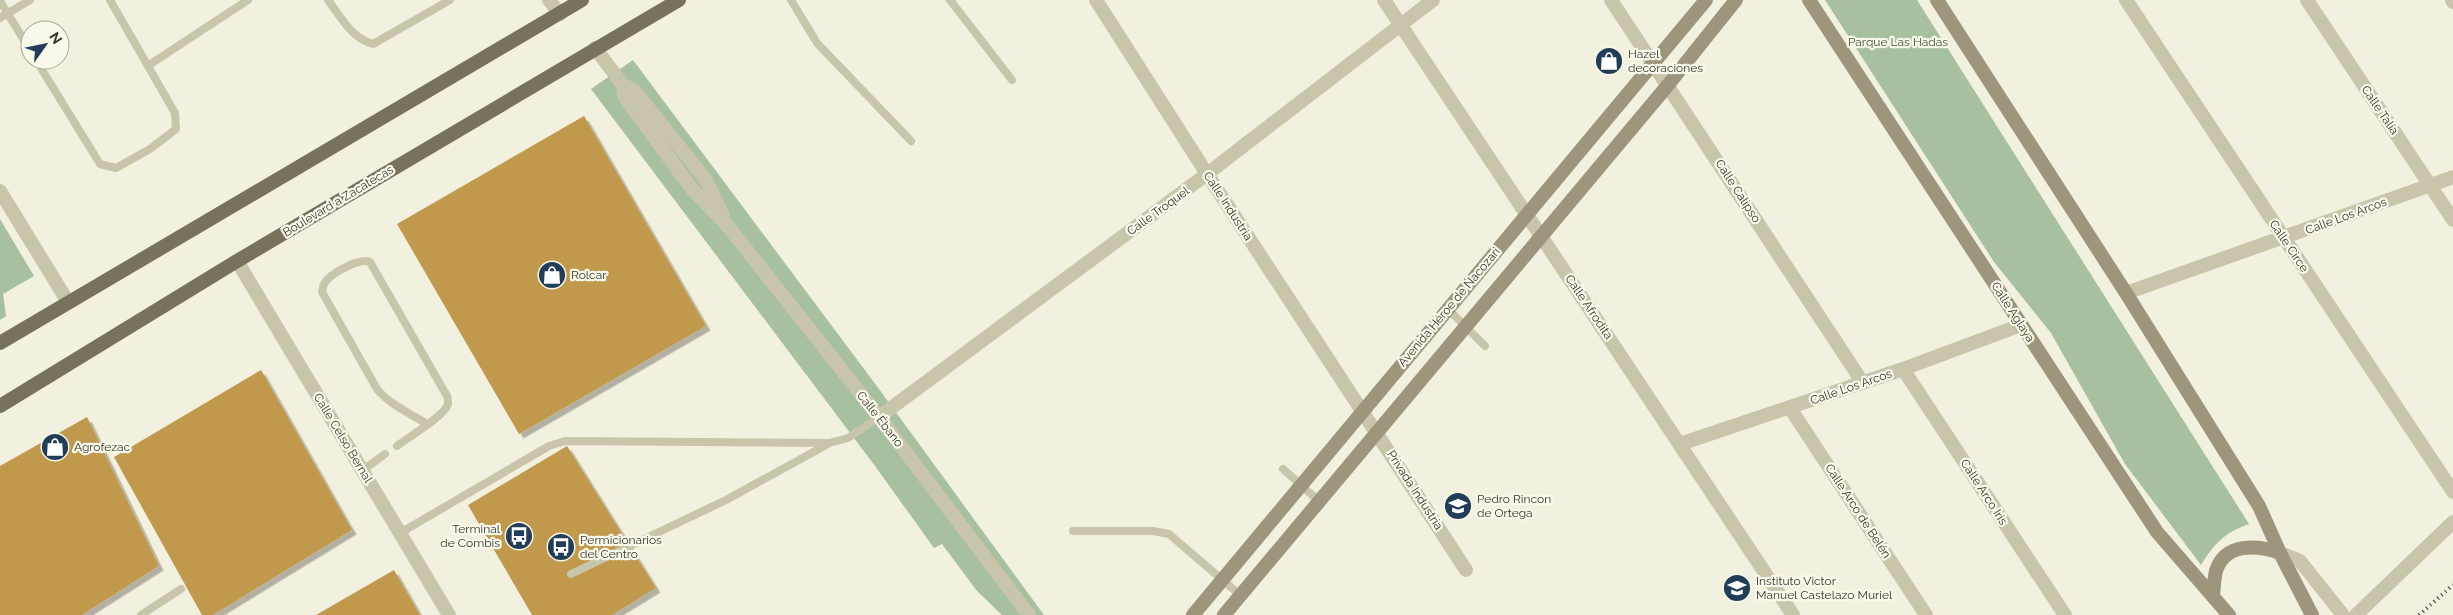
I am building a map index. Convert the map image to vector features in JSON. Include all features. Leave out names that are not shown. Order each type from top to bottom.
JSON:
[{"type":"main road","points":[[0,344],[68,302],[582,0]]},
{"type":"main road","name":"Boulevard a Zacatecas","points":[[0,406],[237,261],[679,0]]},
{"type":"main road","name":"Avenida Héroe de Nacozari","points":[[1193,615],[1447,308],[1527,216],[1706,0]]},
{"type":"main road","name":"Avenida Héroe de Nacozari","points":[[1224,615],[1668,85],[1736,0]]},
{"type":"main road","name":"Calle Aglaya","points":[[1809,0],[2157,532],[2228,614]]},
{"type":"main road","points":[[1937,0],[2260,506],[2280,553],[2312,615]]},
{"type":"main road","points":[[2212,594],[2217,569],[2229,553],[2246,546],[2264,547],[2280,553]]},
{"type":"street","points":[[549,0],[560,14]]},
{"type":"street","name":"Calle Industria","points":[[1096,0],[1207,174],[1363,410]]},
{"type":"street","name":"Calle Afrodita","points":[[1384,0],[1793,615]]},
{"type":"street","name":"Calle Troquel","points":[[879,417],[1207,174],[1433,0]]},
{"type":"street","name":"Calle Calipso","points":[[1611,0],[1863,383]]},
{"type":"street","name":"Calle Circe","points":[[2126,0],[2453,492]]},
{"type":"street","name":"Calle Talía","points":[[2307,0],[2453,220]]},
{"type":"street","name":"Calle Ébano","points":[[595,48],[623,85],[634,90],[706,180],[727,225],[879,417],[1029,615]]},
{"type":"street","name":"Calle Los Arcos","points":[[2126,294],[2453,177]]},
{"type":"street","points":[[0,191],[68,302]]},
{"type":"street","name":"Calle Celso Bernal","points":[[237,261],[449,615]]},
{"type":"street","name":"Calle Los Arcos","points":[[1680,444],[1863,383],[2021,325]]},
{"type":"street","name":"Calle Arco Iris","points":[[1903,369],[2065,615]]},
{"type":"street","name":"Calle Arco de Belén","points":[[1790,408],[1926,615]]},
{"type":"street","name":"Privada Industria","points":[[1363,410],[1466,570]]},
{"type":"street","points":[[2356,615],[2453,522]]},
{"type":"street","points":[[2280,553],[2300,561],[2344,615]]},
{"type":"lane","points":[[4,15],[30,0]]},
{"type":"lane","points":[[42,70],[100,164],[116,168],[150,149],[176,129],[175,113],[110,0]]},
{"type":"lane","points":[[149,65],[248,0]]},
{"type":"lane","points":[[328,0],[352,33],[362,41],[373,44],[450,0]]},
{"type":"lane","points":[[791,0],[817,43],[911,141]]},
{"type":"lane","points":[[950,0],[1012,80]]},
{"type":"lane","points":[[0,1],[4,15],[20,37]]},
{"type":"lane","points":[[396,446],[427,424],[444,411],[448,404],[447,396],[370,262],[365,260],[358,261],[330,277],[324,283],[322,292],[377,389],[387,401],[427,424]]},
{"type":"lane","points":[[1447,308],[1485,346]]},
{"type":"lane","points":[[571,574],[726,500],[829,443],[848,438],[879,417]]},
{"type":"lane","points":[[400,533],[549,446],[565,441],[829,443]]},
{"type":"lane","points":[[363,470],[385,454]]},
{"type":"lane","points":[[1283,469],[1320,502]]},
{"type":"lane","points":[[1073,531],[1153,531],[1169,534],[1240,595]]},
{"type":"lane","points":[[141,615],[181,589]]},
{"type":"green space","name":"Parque Las Hadas","points":[[1825,0],[1917,0],[2249,524],[2233,531],[2221,540],[2201,565],[2125,464],[2051,333],[1994,262]]},
{"type":"green space","points":[[633,60],[876,385],[1044,615],[1002,615],[977,591],[942,544],[934,548],[875,466],[591,89]]},
{"type":"green space","points":[[0,219],[34,276],[3,294],[6,316],[0,320]]},
{"type":"building","name":"Rolcar","points":[[584,116],[706,326],[519,434],[397,224]]},
{"type":"building","points":[[261,370],[352,530],[213,615],[202,615],[114,457]]},
{"type":"building","points":[[87,417],[159,566],[82,615],[0,615],[0,466]]},
{"type":"building","name":"Permicionarios del Centro","points":[[567,446],[656,588],[612,615],[532,615],[468,505]]},
{"type":"building","points":[[394,570],[420,615],[316,615]]},
{"type":"railway","points":[[2419,615],[2453,585]]},
{"type":"place","name":"Hazel decoraciones","points":[[1609,61]]},
{"type":"place","name":"Rolcar","points":[[552,275]]},
{"type":"place","name":"Agrofezac","points":[[55,447]]},
{"type":"place","name":"Pedro Rincon de Ortega","points":[[1458,506]]},
{"type":"place","name":"Terminal de Combis","points":[[519,536]]},
{"type":"place","name":"Permicionarios del Centro","points":[[561,547]]},
{"type":"place","name":"Instituto Victor Manuel Castelazo Muriel","points":[[1737,588]]}]
